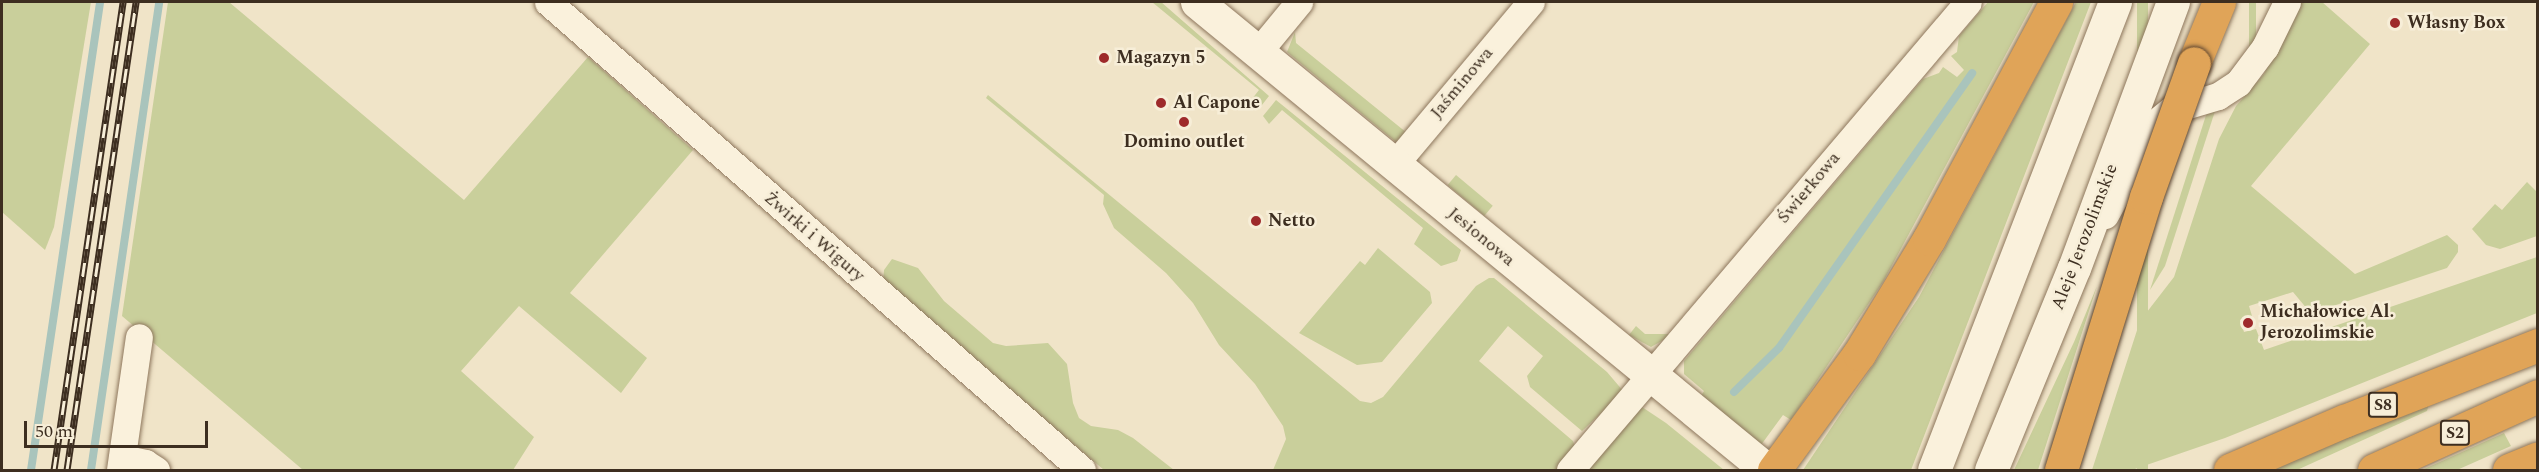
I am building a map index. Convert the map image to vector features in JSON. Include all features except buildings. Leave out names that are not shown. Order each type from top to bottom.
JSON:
[{"type":"highway","points":[[1774,471],[1859,354],[1929,239],[2056,2]]},
{"type":"highway","points":[[2061,471],[2146,197],[2218,2]]},
{"type":"highway","name":"S8","points":[[2230,471],[2344,421],[2538,345]]},
{"type":"highway","name":"S2","points":[[2374,471],[2538,396]]},
{"type":"highway","points":[[2509,471],[2538,458]]},
{"type":"main road","name":"Jesionowa","points":[[1197,2],[1767,471]]},
{"type":"main road","points":[[1934,471],[2115,2]]},
{"type":"main road","name":"Aleje Jerozolimskie","points":[[1991,471],[2074,268],[2174,2]]},
{"type":"street","name":"Żwirki i Wigury","points":[[548,2],[1082,471]]},
{"type":"street","points":[[1258,52],[1299,2]]},
{"type":"street","name":"Jaśminowa","points":[[1394,165],[1531,2]]},
{"type":"street","name":"Świerkowa","points":[[1570,471],[1968,2]]},
{"type":"street","points":[[2074,268],[2156,122],[2171,110],[2218,96],[2238,83],[2265,47],[2287,2]]},
{"type":"street","points":[[139,337],[121,464],[145,463],[156,471]]},
{"type":"green space","points":[[2,2],[91,2],[54,227],[45,250],[2,212]]},
{"type":"green space","points":[[168,2],[229,2],[464,200],[588,57],[693,150],[570,293],[647,358],[621,393],[519,306],[461,371],[534,437],[513,470],[303,470],[122,316]]},
{"type":"green space","points":[[1152,2],[1161,2],[1269,96],[1258,110],[1248,104],[1259,90]]},
{"type":"green space","points":[[1988,2],[2034,2],[1883,282],[1791,420],[1783,415],[1761,445],[1701,396],[1704,391],[1684,374],[1684,361],[1923,79],[1939,73],[1943,67],[1957,77],[1964,70],[1951,56],[1957,52],[1959,36]]},
{"type":"green space","points":[[2076,2],[2091,2],[1911,470],[1803,470],[1919,297]]},
{"type":"green space","points":[[2137,2],[2148,2],[2148,470],[2137,470]]},
{"type":"green space","points":[[2249,2],[2256,2],[2256,91],[2249,91]]},
{"type":"green space","points":[[2298,2],[2322,2],[2370,44],[2251,186],[2355,274],[2447,235],[2458,245],[2458,252],[2447,268],[2327,308],[2308,310],[2293,292],[2249,306],[2252,316],[2240,320],[2244,332],[2256,329],[2264,350],[2537,257],[2537,313],[2225,438],[2132,470],[2092,470],[2140,321],[2174,277],[2219,139],[2236,106],[2264,74]]},
{"type":"green space","points":[[1295,32],[1296,43],[1407,133],[1396,142],[1287,52]]},
{"type":"green space","points":[[988,95],[1360,401],[1371,403],[1383,397],[1476,286],[1489,278],[1494,278],[1607,372],[1624,392],[1582,431],[1530,387],[1527,376],[1543,356],[1508,326],[1479,361],[1573,441],[1575,447],[1557,470],[1273,470],[1286,439],[1283,426],[1255,384],[1219,345],[1193,303],[1166,273],[1114,228],[1103,204],[1104,195],[986,98]]},
{"type":"green space","points":[[1276,100],[1461,250],[1457,261],[1441,266],[1414,244],[1423,228],[1282,110],[1269,124],[1263,116]]},
{"type":"green space","points":[[2216,108],[2165,266],[2150,290],[2208,109]]},
{"type":"green space","points":[[1456,175],[1493,206],[1484,216],[1448,185]]},
{"type":"green space","points":[[2527,182],[2537,192],[2537,236],[2500,249],[2486,245],[2472,229],[2495,204],[2502,210]]},
{"type":"green space","points":[[1378,248],[1430,292],[1432,303],[1382,362],[1357,365],[1299,333],[1360,261],[1365,265]]},
{"type":"green space","points":[[892,259],[918,268],[944,301],[993,343],[1006,346],[1048,343],[1067,364],[1073,403],[1079,418],[1091,426],[1118,430],[1133,438],[1174,470],[1104,470],[883,283],[884,270]]},
{"type":"green space","points":[[2097,286],[2038,470],[2014,470],[2074,342]]},
{"type":"green space","points":[[1636,326],[1645,334],[1674,334],[1651,347],[1629,335]]},
{"type":"green space","points":[[2429,403],[2427,411],[2297,470],[2267,470]]},
{"type":"green space","points":[[1639,405],[1666,423],[1724,470],[1583,470]]},
{"type":"green space","points":[[2504,433],[2511,446],[2457,470],[2422,470]]},
{"type":"waterway","points":[[31,470],[100,2]]},
{"type":"waterway","points":[[91,470],[159,2]]},
{"type":"waterway","points":[[1734,392],[1779,348],[1972,73]]},
{"type":"railway","points":[[54,470],[123,2]]},
{"type":"railway","points":[[67,470],[136,2]]},
{"type":"place","name":"Własny Box","points":[[2395,23]]},
{"type":"place","name":"Magazyn 5","points":[[1104,58]]},
{"type":"place","name":"Al Capone","points":[[1161,103]]},
{"type":"place","name":"Domino outlet","points":[[1184,122]]},
{"type":"place","name":"Netto","points":[[1256,221]]},
{"type":"place","name":"Michałowice Al. Jerozolimskie","points":[[2248,323]]}]
